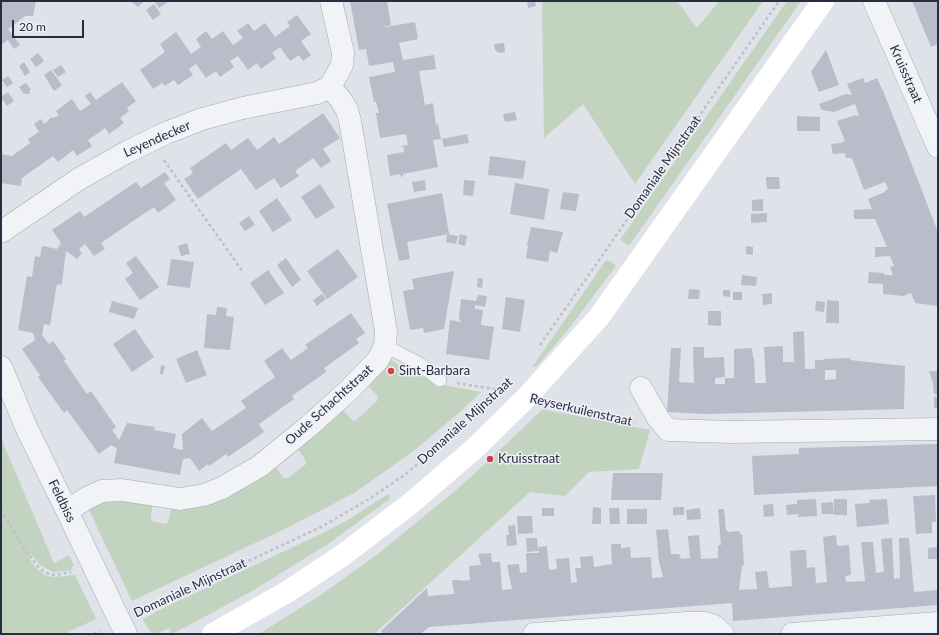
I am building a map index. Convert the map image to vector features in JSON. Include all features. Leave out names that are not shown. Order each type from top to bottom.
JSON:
[{"type":"main road","name":"Domaniale Mijnstraat","points":[[213,634],[293,588],[398,514],[474,448],[526,398],[599,317],[823,1]]},
{"type":"street","points":[[330,88],[342,65],[343,54],[331,1]]},
{"type":"street","name":"Kruisstraat","points":[[874,1],[938,146]]},
{"type":"street","name":"Leyendecker","points":[[1,232],[79,179],[150,140],[202,119],[243,108],[317,93],[330,88]]},
{"type":"street","name":"Oude Schachtstraat","points":[[67,511],[87,498],[102,491],[122,490],[180,499],[204,495],[222,488],[260,466],[309,426],[378,360],[385,346],[386,331],[350,121],[347,110],[341,100],[330,88]]},
{"type":"street","name":"Feldbiss","points":[[1,367],[27,429],[123,628]]},
{"type":"street","name":"Reyserkuilenstraat","points":[[641,388],[658,418],[668,430]]},
{"type":"street","points":[[668,430],[731,432],[938,429]]},
{"type":"street","points":[[534,634],[687,623],[714,626],[723,634]]},
{"type":"street","points":[[792,634],[938,623]]},
{"type":"lane","points":[[385,346],[418,363],[440,380]]},
{"type":"path","name":"Domaniale Mijnstraat","points":[[536,351],[779,1]]},
{"type":"path","points":[[150,140],[243,272]]},
{"type":"path","name":"Domaniale Mijnstraat","points":[[440,380],[502,390],[497,395]]},
{"type":"path","name":"Reyserkuilenstraat","points":[[526,398],[555,406],[668,430]]},
{"type":"path","name":"Domaniale Mijnstraat","points":[[94,634],[123,628],[323,526],[369,499],[403,476],[420,462]]},
{"type":"path","points":[[1,510],[35,563],[45,572],[55,575],[95,569]]},
{"type":"green space","points":[[542,1],[677,1],[697,28],[719,1],[763,1],[635,184],[583,104],[544,138]]},
{"type":"green space","points":[[787,1],[801,1],[629,246],[620,240]]},
{"type":"green space","points":[[606,260],[612,262],[616,266],[567,331],[537,366],[533,367],[533,366]]},
{"type":"green space","points":[[388,359],[438,384],[481,392],[415,450],[354,493],[287,528],[132,601],[89,508],[113,498],[152,505],[151,521],[166,524],[168,522],[171,508],[275,467],[284,478],[288,478],[306,464],[306,461],[298,449],[341,410],[355,421],[377,401],[378,396],[369,387],[369,384]]},
{"type":"green space","points":[[544,408],[546,410],[650,430],[639,469],[589,472],[565,496],[530,492],[374,634],[259,634],[321,595],[379,553],[455,491]]},
{"type":"green space","points":[[1,438],[54,563],[69,555],[74,565],[71,567],[73,570],[53,572],[40,565],[31,554],[28,557],[37,569],[45,575],[53,577],[75,575],[96,619],[64,634],[1,634]]},
{"type":"green space","points":[[388,494],[391,498],[328,544],[254,590],[172,634],[169,628],[156,634],[152,634],[143,619],[325,532],[348,520]]},
{"type":"building","points":[[1,1],[36,1],[33,16],[25,16],[8,29],[20,45],[14,49],[8,40],[1,45]]},
{"type":"building","points":[[131,1],[144,1],[138,7]]},
{"type":"building","points":[[154,1],[169,1],[159,8]]},
{"type":"building","points":[[350,1],[387,1],[391,25],[380,28],[415,22],[418,39],[399,43],[403,60],[434,55],[436,69],[419,71],[425,105],[433,103],[436,125],[438,124],[441,139],[433,140],[438,167],[403,174],[401,177],[400,174],[390,176],[387,155],[404,152],[404,147],[401,146],[408,145],[406,134],[380,138],[376,113],[379,113],[376,102],[374,102],[369,77],[395,72],[393,62],[369,66],[366,49],[359,50]]},
{"type":"building","points":[[527,1],[535,1],[536,6],[528,8]]},
{"type":"building","points":[[912,1],[938,1],[938,44],[931,47]]},
{"type":"building","points":[[154,4],[161,14],[153,20],[146,10]]},
{"type":"building","points":[[297,15],[311,34],[301,41],[311,55],[303,61],[299,55],[290,61],[280,47],[272,53],[276,58],[261,69],[257,63],[248,70],[238,56],[230,61],[234,67],[220,77],[216,71],[206,78],[196,64],[189,69],[193,75],[178,85],[174,80],[165,86],[162,83],[153,89],[140,70],[165,52],[160,44],[176,32],[191,54],[201,47],[196,39],[206,31],[212,39],[223,31],[233,45],[243,38],[237,31],[248,23],[254,31],[265,23],[275,37],[290,26],[287,22]]},
{"type":"building","points":[[504,43],[505,52],[499,53],[495,50],[494,44]]},
{"type":"building","points":[[826,50],[839,85],[819,92],[811,72]]},
{"type":"building","points":[[38,53],[44,61],[36,67],[30,59]]},
{"type":"building","points":[[24,62],[30,72],[25,76],[19,66]]},
{"type":"building","points":[[61,65],[66,72],[58,77],[53,70]]},
{"type":"building","points":[[51,70],[62,85],[54,91],[44,75]]},
{"type":"building","points":[[8,76],[13,83],[7,87],[2,80]]},
{"type":"building","points":[[863,78],[865,83],[877,78],[938,232],[938,306],[915,303],[911,293],[903,296],[883,294],[883,284],[868,283],[869,272],[893,275],[890,267],[894,266],[890,256],[875,257],[875,247],[887,247],[875,219],[854,219],[854,210],[872,209],[868,199],[885,192],[888,189],[885,182],[864,190],[852,158],[846,158],[845,153],[833,154],[831,144],[845,141],[837,121],[856,115],[859,116],[855,104],[834,112],[822,110],[819,104],[846,94],[852,95],[847,84]]},
{"type":"building","points":[[122,82],[136,101],[127,108],[129,111],[120,118],[124,123],[109,134],[105,128],[88,140],[92,146],[77,156],[73,150],[58,162],[53,156],[22,178],[21,186],[1,183],[1,154],[12,156],[30,143],[28,139],[39,132],[34,124],[41,119],[44,124],[52,117],[53,118],[59,115],[56,111],[72,99],[80,111],[91,104],[85,96],[90,92],[96,100]]},
{"type":"building","points":[[26,83],[31,90],[27,95],[26,93],[24,94],[19,87]]},
{"type":"building","points":[[8,92],[14,101],[7,106],[1,97]]},
{"type":"building","points":[[515,112],[517,120],[505,122],[503,114]]},
{"type":"building","points":[[323,113],[340,138],[323,149],[331,161],[321,168],[313,158],[295,171],[299,176],[281,188],[274,178],[256,190],[241,169],[198,199],[184,179],[193,173],[190,168],[226,143],[231,150],[248,138],[257,150],[274,137],[279,144]]},
{"type":"building","points":[[797,116],[820,117],[820,131],[797,131]]},
{"type":"building","points":[[467,134],[469,143],[444,147],[442,139]]},
{"type":"building","points":[[490,156],[526,161],[523,179],[488,175]]},
{"type":"building","points":[[165,172],[170,179],[164,183],[176,200],[158,213],[154,207],[136,219],[101,243],[105,249],[94,256],[85,244],[79,249],[82,253],[77,259],[66,251],[62,283],[61,285],[57,284],[50,325],[44,324],[42,335],[49,344],[53,341],[66,359],[64,361],[87,394],[91,391],[116,427],[112,430],[119,440],[127,423],[155,427],[154,430],[176,434],[173,448],[183,450],[182,434],[202,418],[212,431],[246,408],[241,401],[275,377],[264,361],[282,348],[291,360],[308,348],[305,345],[351,313],[365,333],[356,339],[359,343],[324,368],[326,372],[292,396],[294,399],[259,424],[264,432],[228,457],[226,454],[199,471],[190,458],[183,459],[180,475],[114,463],[117,448],[111,445],[99,454],[67,410],[64,413],[38,377],[40,375],[22,349],[35,340],[33,333],[18,330],[27,276],[32,277],[35,256],[40,257],[42,246],[57,249],[61,243],[52,230],[80,211],[84,217],[136,182],[141,188]]},
{"type":"building","points":[[766,177],[779,177],[780,189],[767,189]]},
{"type":"building","points":[[425,180],[426,190],[414,192],[412,182]]},
{"type":"building","points":[[464,180],[475,181],[473,196],[463,195]]},
{"type":"building","points":[[515,183],[549,189],[544,220],[510,214]]},
{"type":"building","points":[[320,184],[335,207],[316,219],[301,197]]},
{"type":"building","points":[[563,192],[579,194],[576,211],[560,209]]},
{"type":"building","points":[[442,193],[449,234],[407,242],[410,259],[399,261],[387,204]]},
{"type":"building","points":[[277,198],[292,220],[273,232],[259,211]]},
{"type":"building","points":[[763,199],[763,211],[752,211],[752,200]]},
{"type":"building","points":[[767,213],[767,222],[751,223],[751,214]]},
{"type":"building","points":[[249,216],[255,225],[245,231],[239,223]]},
{"type":"building","points":[[531,227],[563,232],[557,253],[550,251],[548,262],[526,258]]},
{"type":"building","points":[[447,234],[458,236],[456,244],[446,242]]},
{"type":"building","points":[[460,234],[467,236],[465,246],[458,244]]},
{"type":"building","points":[[187,243],[190,254],[181,256],[178,246]]},
{"type":"building","points":[[746,246],[753,247],[753,255],[746,254]]},
{"type":"building","points":[[338,249],[358,277],[327,299],[307,271]]},
{"type":"building","points":[[136,256],[159,287],[140,300],[125,279],[133,273],[126,263]]},
{"type":"building","points":[[286,258],[301,280],[292,287],[277,265]]},
{"type":"building","points":[[171,259],[194,262],[190,288],[167,285]]},
{"type":"building","points":[[268,270],[284,293],[265,305],[250,283]]},
{"type":"building","points":[[454,271],[444,329],[424,333],[423,328],[410,330],[403,291],[414,289],[412,279]]},
{"type":"building","points":[[742,275],[757,277],[756,286],[741,285]]},
{"type":"building","points":[[478,278],[483,279],[482,288],[477,287]]},
{"type":"building","points":[[689,289],[700,290],[699,299],[688,299]]},
{"type":"building","points":[[723,290],[730,290],[730,297],[723,296]]},
{"type":"building","points":[[733,292],[742,292],[742,300],[733,300]]},
{"type":"building","points":[[772,293],[772,304],[763,305],[762,294]]},
{"type":"building","points":[[322,294],[326,299],[317,306],[313,300]]},
{"type":"building","points":[[478,295],[487,296],[485,307],[475,305],[475,309],[483,310],[481,325],[494,327],[489,360],[446,354],[450,320],[461,322],[459,318],[461,299],[476,301]]},
{"type":"building","points":[[506,297],[525,300],[520,332],[502,329]]},
{"type":"building","points":[[827,300],[839,301],[839,323],[826,323]]},
{"type":"building","points":[[112,301],[138,308],[134,319],[109,312]]},
{"type":"building","points":[[816,301],[825,302],[824,312],[815,311]]},
{"type":"building","points":[[217,307],[227,308],[226,316],[234,317],[230,350],[204,348],[207,314],[216,315]]},
{"type":"building","points":[[708,311],[721,311],[721,326],[708,325]]},
{"type":"building","points":[[135,329],[154,357],[132,372],[113,344]]},
{"type":"building","points":[[804,331],[805,369],[815,369],[815,360],[850,358],[850,360],[905,366],[904,409],[705,414],[667,412],[671,348],[681,348],[679,382],[694,383],[693,347],[704,347],[704,358],[724,357],[725,377],[715,378],[715,384],[725,384],[725,378],[734,378],[734,349],[752,348],[755,383],[766,383],[764,347],[783,346],[783,362],[794,362],[793,332]],"holes":[[[825,370],[836,370],[836,379],[825,380]]]},
{"type":"building","points":[[197,350],[207,375],[186,383],[176,359]]},
{"type":"building","points":[[161,365],[165,366],[163,374],[160,374]]},
{"type":"building","points":[[929,371],[938,371],[938,394],[934,394],[933,383]]},
{"type":"building","points":[[934,397],[938,397],[938,408],[934,408]]},
{"type":"building","points":[[938,444],[938,486],[754,495],[752,456],[799,454],[799,448]]},
{"type":"building","points":[[613,473],[663,473],[661,500],[611,500]]},
{"type":"building","points":[[935,495],[936,522],[932,522],[932,533],[916,534],[913,496]]},
{"type":"building","points":[[816,499],[817,516],[798,517],[798,514],[787,515],[786,505],[797,504],[797,500]]},
{"type":"building","points":[[834,499],[847,499],[847,515],[834,515]]},
{"type":"building","points":[[887,499],[889,524],[857,527],[855,504],[870,503],[869,500]]},
{"type":"building","points":[[833,502],[834,514],[822,514],[821,503]]},
{"type":"building","points":[[773,504],[774,516],[764,517],[763,505]]},
{"type":"building","points":[[593,507],[601,508],[601,524],[592,524]]},
{"type":"building","points":[[673,507],[684,507],[684,515],[673,515]]},
{"type":"building","points":[[542,508],[554,508],[554,516],[542,516]]},
{"type":"building","points":[[609,508],[619,508],[620,524],[610,524]]},
{"type":"building","points":[[700,508],[701,519],[687,520],[686,510]]},
{"type":"building","points":[[627,509],[647,509],[647,524],[627,524]]},
{"type":"building","points":[[718,509],[724,509],[726,530],[728,532],[739,531],[740,534],[742,534],[744,565],[742,566],[739,590],[757,589],[755,572],[767,571],[769,588],[792,586],[790,551],[806,550],[807,568],[815,567],[816,583],[827,582],[823,537],[836,535],[837,546],[849,545],[851,575],[845,576],[846,582],[865,581],[861,542],[873,542],[876,573],[884,572],[881,539],[892,538],[894,579],[900,578],[899,538],[909,538],[914,592],[938,590],[938,605],[733,621],[732,603],[429,627],[420,634],[384,634],[381,631],[427,588],[428,596],[454,594],[452,580],[470,580],[469,566],[481,565],[478,554],[491,553],[492,562],[500,562],[502,590],[512,589],[507,565],[519,564],[520,573],[527,572],[526,553],[539,553],[538,547],[547,546],[549,570],[557,569],[556,559],[569,558],[571,583],[577,582],[575,568],[581,568],[580,557],[593,556],[594,567],[612,564],[611,544],[621,544],[621,548],[630,547],[631,558],[651,557],[652,578],[663,577],[659,562],[656,530],[668,529],[671,554],[679,554],[681,559],[690,558],[688,536],[699,535],[701,559],[718,558],[718,545],[721,545]]},
{"type":"building","points":[[517,516],[532,516],[533,533],[518,534]]},
{"type":"building","points":[[515,525],[517,545],[507,546],[506,535],[509,535],[508,526]]},
{"type":"building","points":[[526,538],[537,538],[538,551],[527,552]]},
{"type":"building","points":[[938,547],[938,559],[928,559],[928,548]]},
{"type":"place","name":"Sint-Barbara","points":[[391,371]]},
{"type":"place","name":"Kruisstraat","points":[[490,459]]}]
